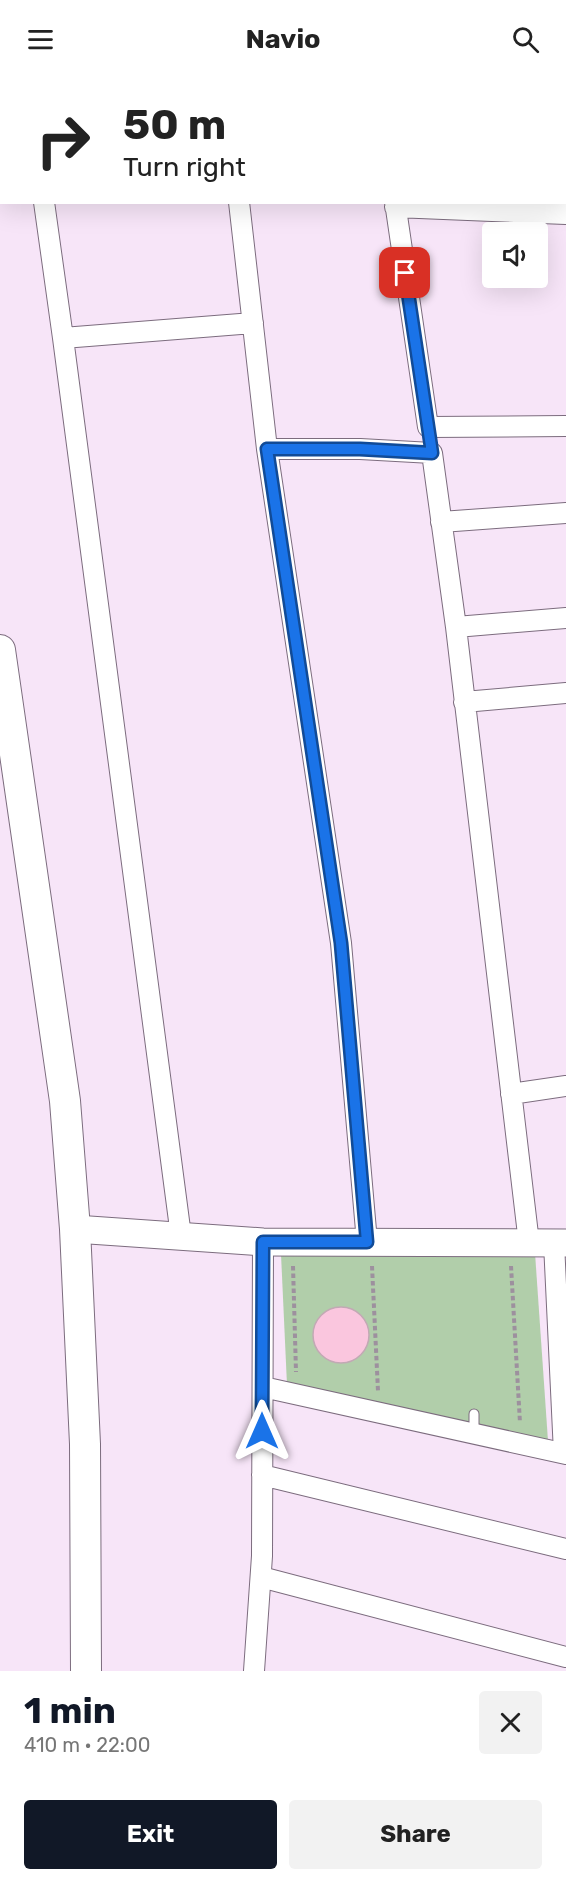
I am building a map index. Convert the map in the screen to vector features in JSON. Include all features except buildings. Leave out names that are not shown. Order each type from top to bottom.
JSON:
[{"type":"main road","points":[[0,650],[2,680],[65,1101],[75,1229],[86,1444],[86,1671]]},
{"type":"street","points":[[44,204],[181,1236]]},
{"type":"street","points":[[239,204],[267,449],[341,943],[367,1242]]},
{"type":"street","points":[[263,1387],[474,1424],[565,1453],[550,1243],[511,1094],[456,627],[395,205],[566,214]]},
{"type":"street","points":[[63,338],[253,323]]},
{"type":"street","points":[[428,428],[566,426]]},
{"type":"street","points":[[267,449],[360,449],[432,453]]},
{"type":"street","points":[[441,522],[566,513]]},
{"type":"street","points":[[456,627],[566,618]]},
{"type":"street","points":[[465,702],[566,693]]},
{"type":"street","points":[[511,1094],[566,1086]]},
{"type":"street","points":[[75,1229],[263,1242],[367,1242],[496,1250],[550,1243]]},
{"type":"street","points":[[254,1671],[261,1577],[263,1242]]},
{"type":"street","points":[[262,1475],[566,1549]]},
{"type":"street","points":[[261,1577],[566,1657]]},
{"type":"path","points":[[367,1242],[372,1262],[378,1394]]},
{"type":"path","points":[[496,1250],[511,1258],[520,1424]]},
{"type":"path","points":[[293,1265],[296,1379]]},
{"type":"green space","points":[[535,1253],[548,1441],[287,1385],[281,1254]]},
{"type":"route","points":[[262,1431],[263,1242],[367,1242],[341,943],[267,449],[360,449],[432,453],[405,273]]}]
